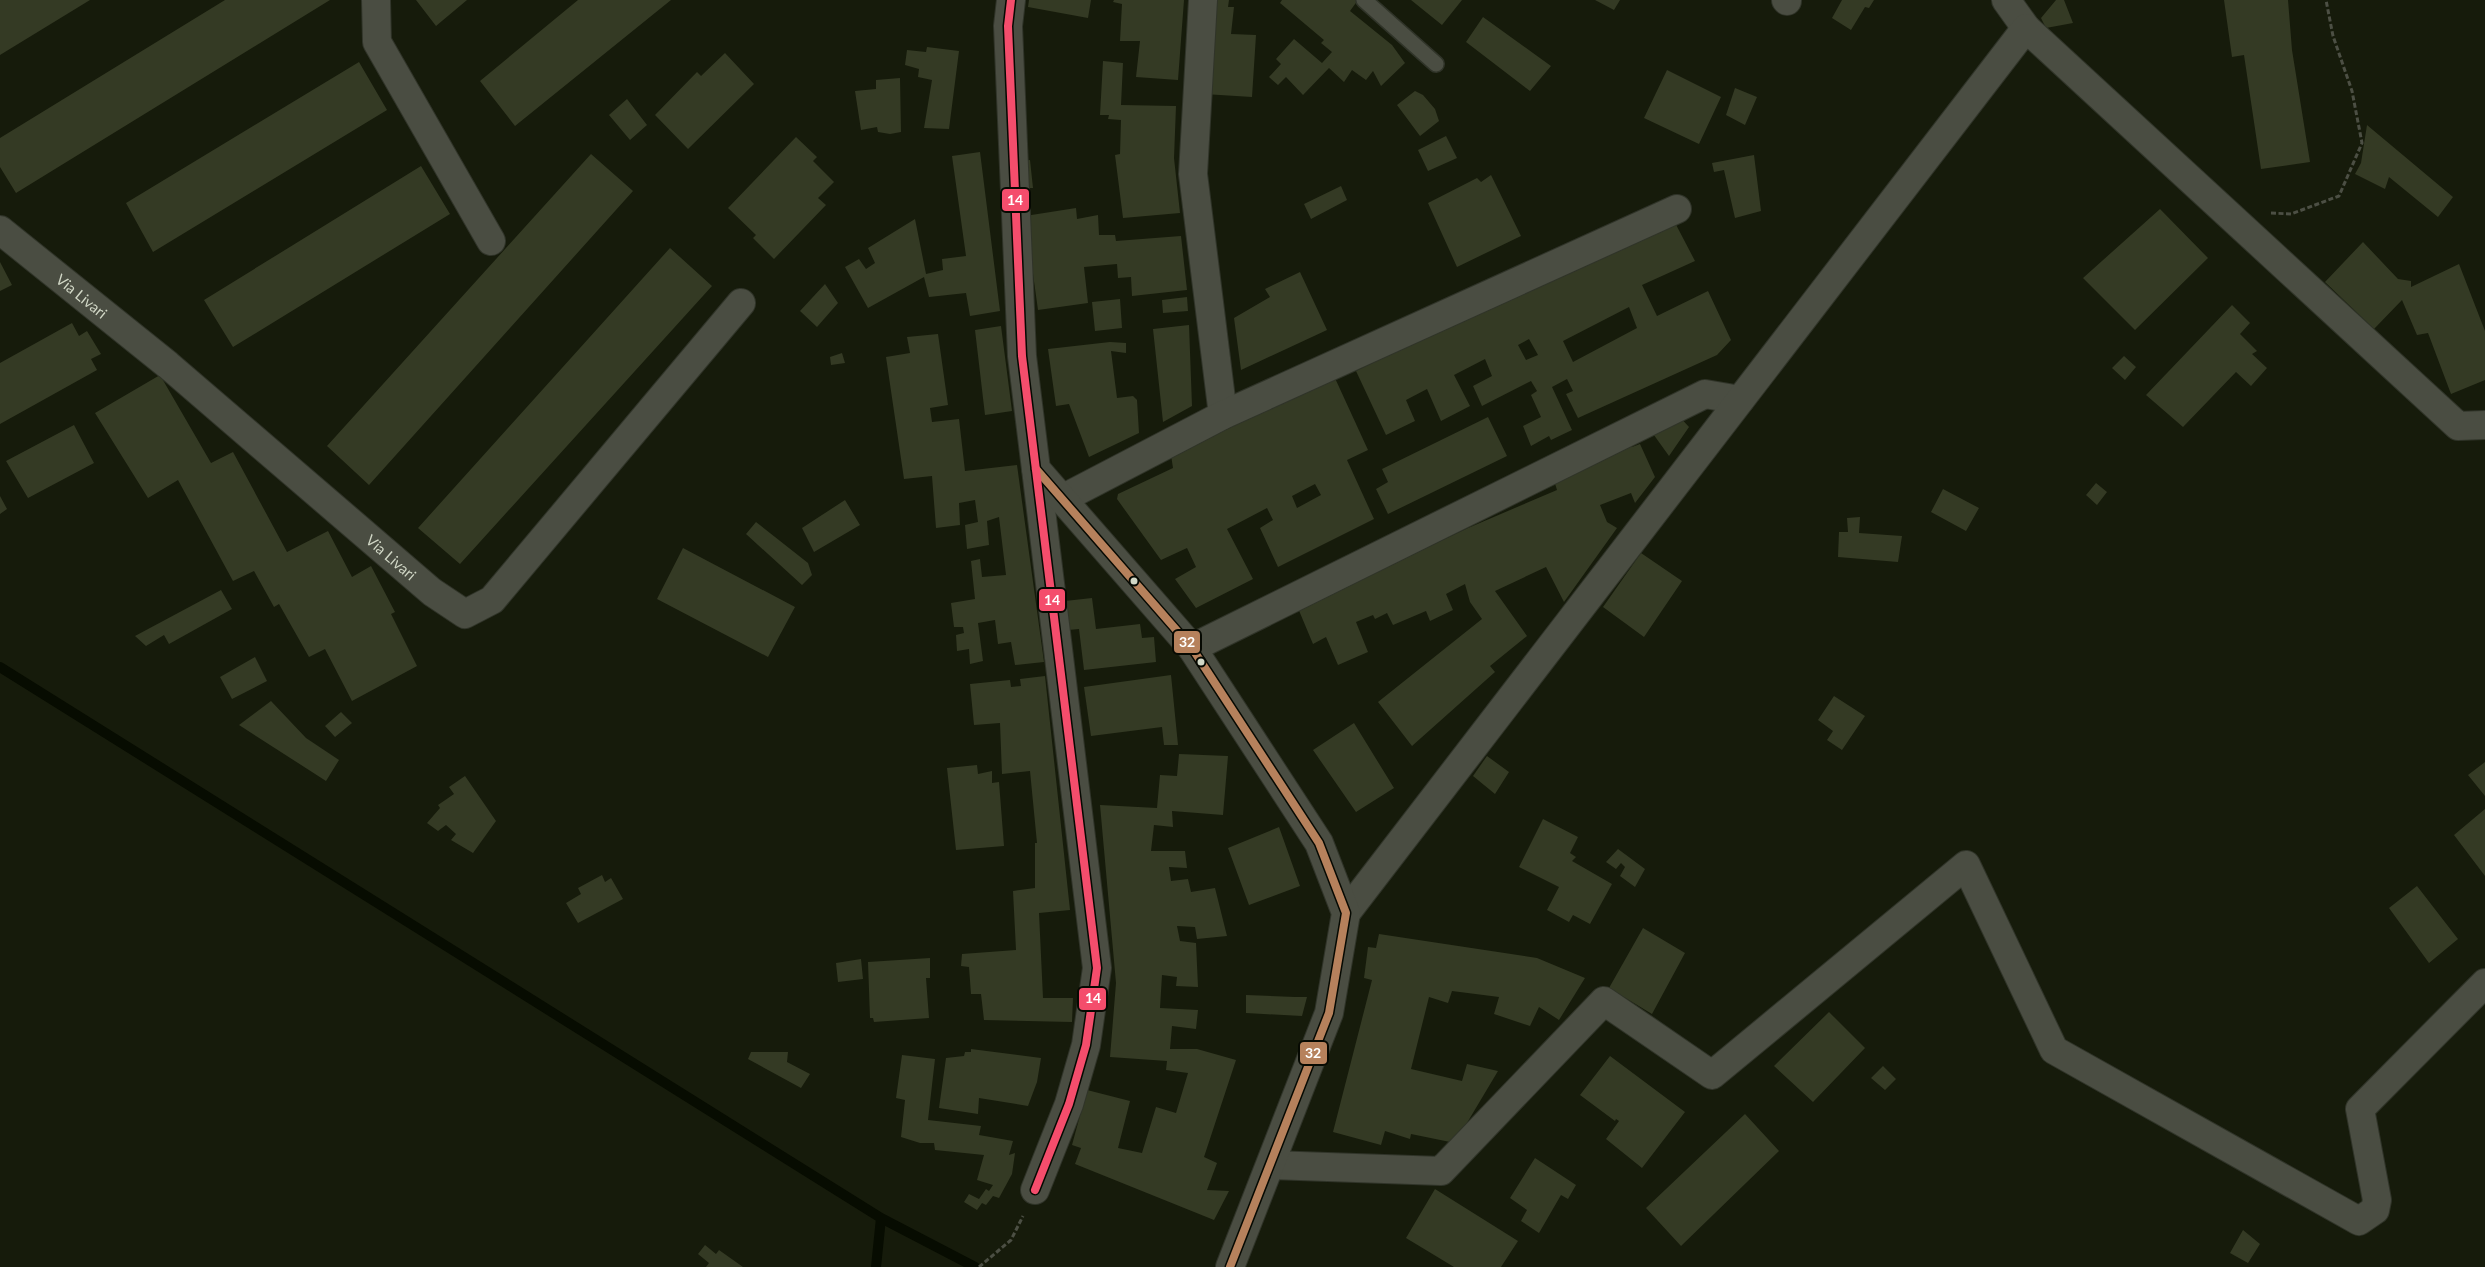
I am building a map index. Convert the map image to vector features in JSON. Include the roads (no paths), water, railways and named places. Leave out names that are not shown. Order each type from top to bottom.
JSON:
[{"type":"street","points":[[376,0],[377,42],[491,241]]},
{"type":"street","points":[[1011,0],[1008,26],[1022,356],[1097,968],[1086,1045],[1069,1104],[1035,1190]]},
{"type":"street","points":[[1202,0],[1193,174],[1223,416]]},
{"type":"street","points":[[2006,0],[2026,28],[2458,426],[2485,425]]},
{"type":"street","points":[[1230,1267],[1271,1165],[1328,1013],[1346,913],[2026,28]]},
{"type":"street","points":[[1062,499],[1223,416],[1677,209]]},
{"type":"street","name":"Via Livari","points":[[0,230],[168,365],[432,592],[465,614],[492,600],[741,303]]},
{"type":"street","points":[[1192,648],[1704,394],[1740,400]]},
{"type":"street","points":[[1036,469],[1192,648],[1319,844],[1346,913]]},
{"type":"street","points":[[1271,1165],[1441,1171],[1604,1001],[1712,1075],[1966,864],[2054,1050],[2359,1221],[2375,1210],[2377,1200],[2360,1109],[2485,983]]},
{"type":"lane","points":[[1364,0],[1436,64]]},
{"type":"waterway","points":[[0,667],[881,1218],[975,1267]]},
{"type":"waterway","points":[[876,1267],[881,1218]]}]
